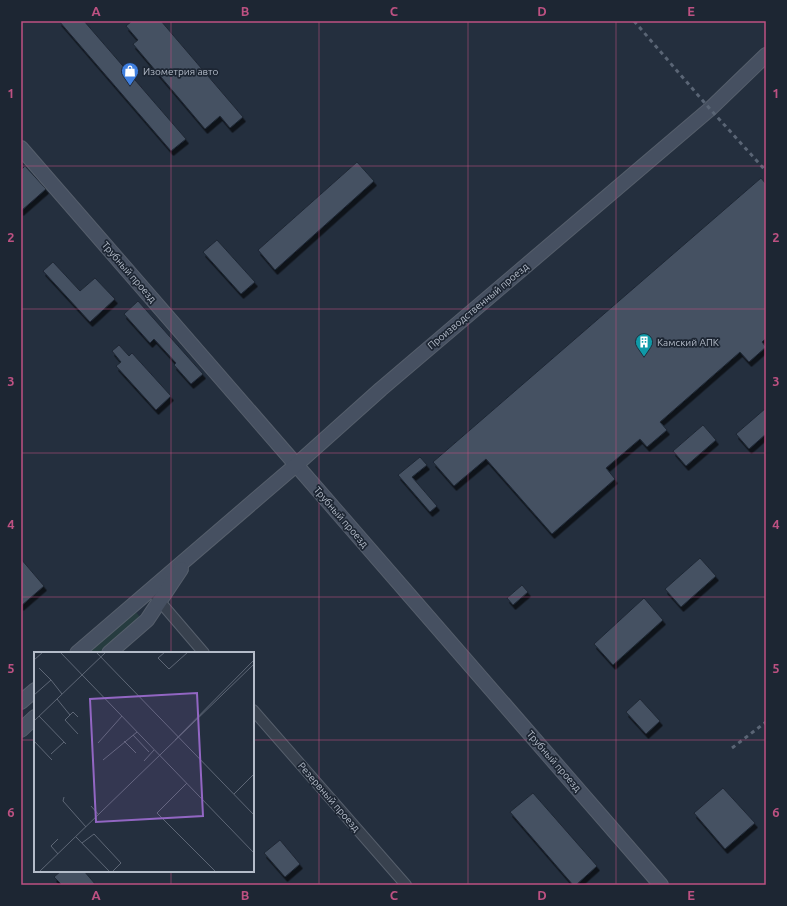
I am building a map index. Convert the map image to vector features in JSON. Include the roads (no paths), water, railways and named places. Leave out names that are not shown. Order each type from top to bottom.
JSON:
[{"type":"street","name":"Производственный проезд","points":[[79,652],[296,465],[381,389],[710,109],[766,55]]},
{"type":"street","name":"Трубный проезд","points":[[21,148],[661,885]]},
{"type":"street","name":"Производственный проезд","points":[[110,652],[147,620],[189,557]]},
{"type":"street","points":[[150,590],[203,652]]},
{"type":"street","points":[[21,702],[34,691]]},
{"type":"street","name":"Резервный проезд","points":[[254,711],[406,885]]},
{"type":"street","points":[[21,730],[34,718]]},
{"type":"railway","points":[[634,21],[766,171]]},
{"type":"railway","points":[[732,748],[766,722]]},
{"type":"place","name":"Изометрия авто","points":[[130,86]]},
{"type":"place","name":"Камский АПК","points":[[644,357]]}]
